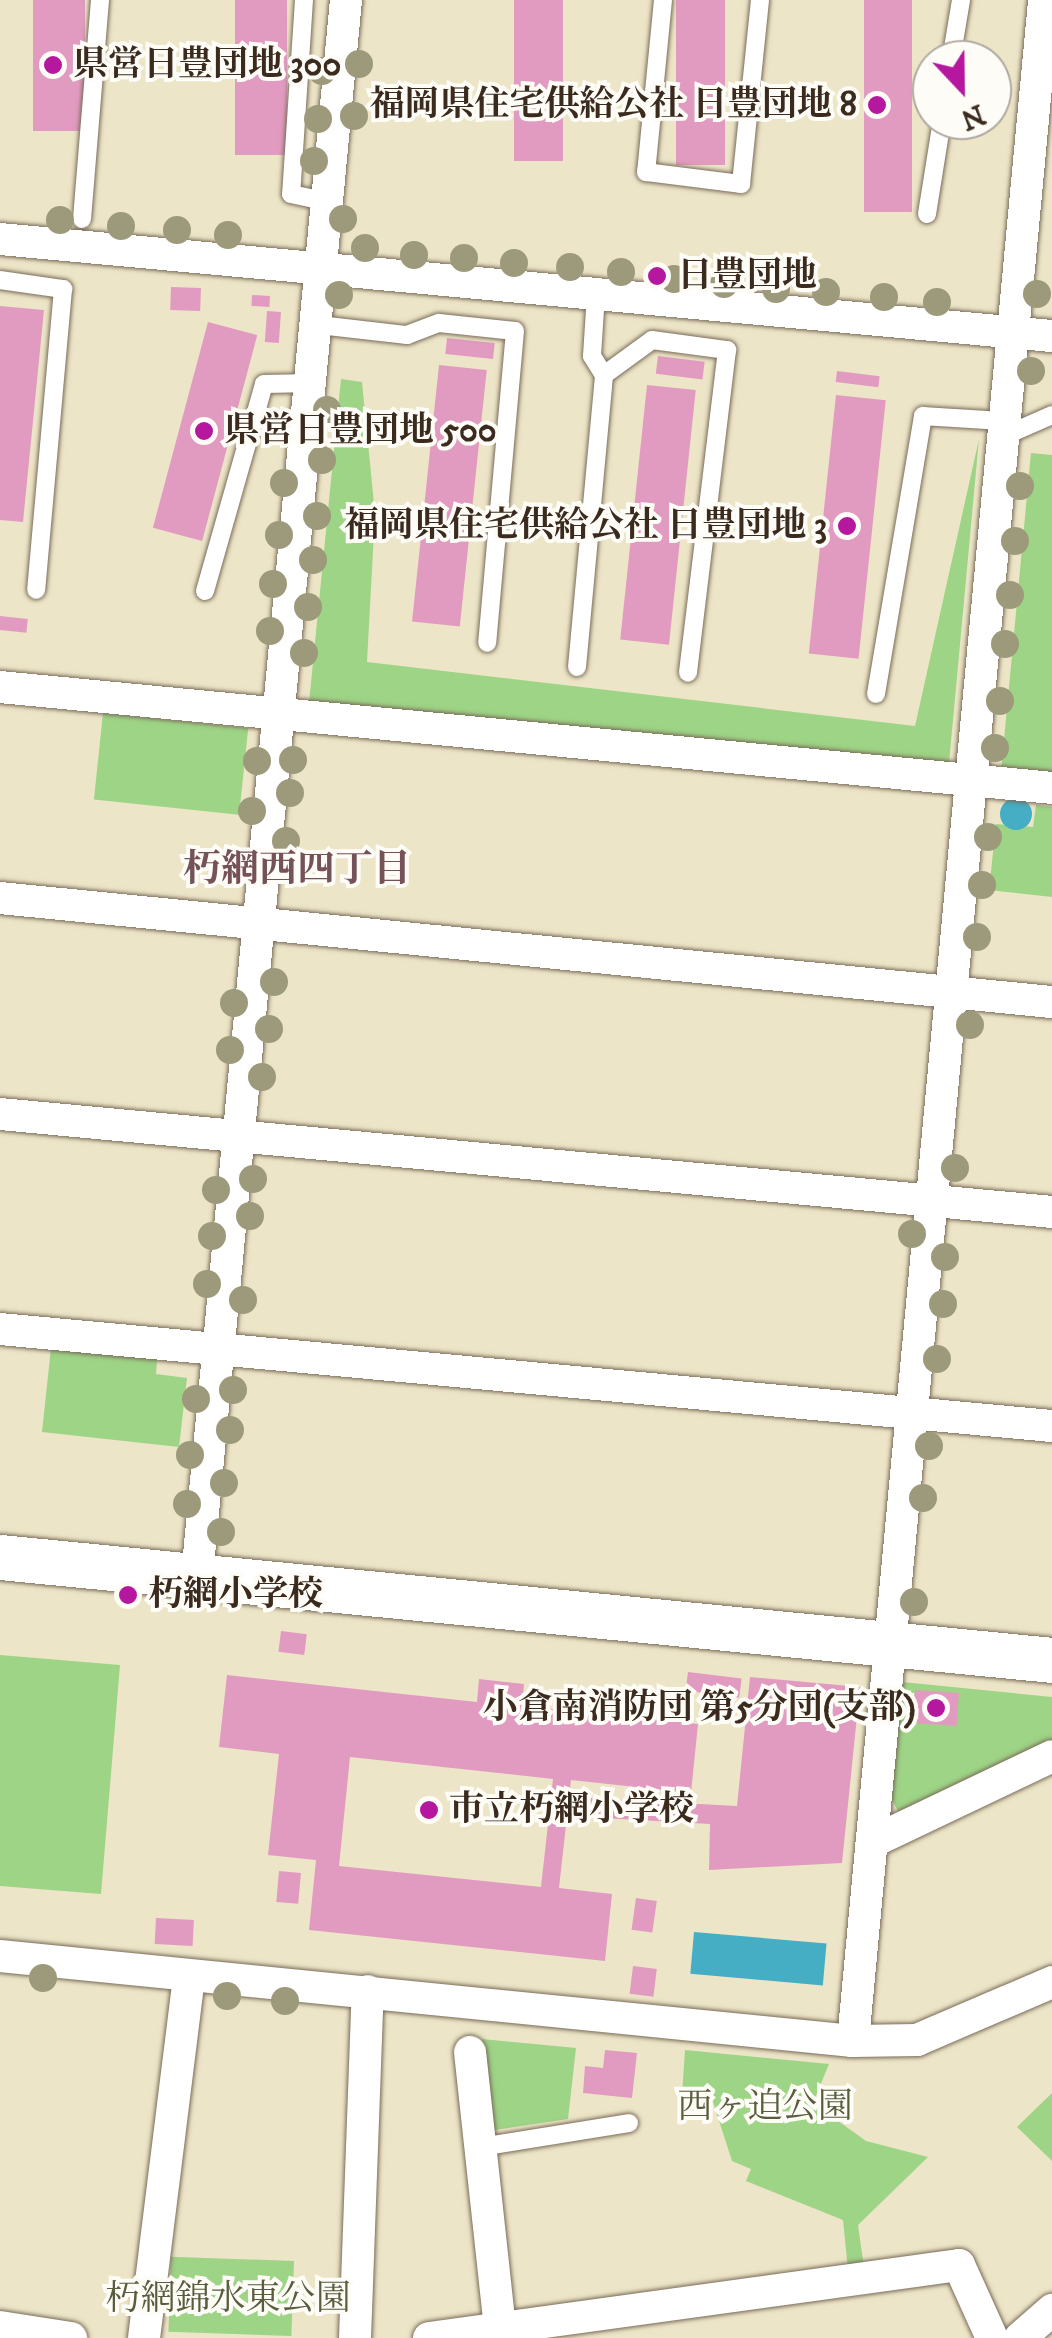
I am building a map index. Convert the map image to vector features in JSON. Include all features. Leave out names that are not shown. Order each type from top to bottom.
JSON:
[{"type":"street","points":[[197,1576],[319,325],[346,0]]},
{"type":"street","points":[[852,2041],[956,992],[1010,332],[1044,76],[1044,0]]},
{"type":"street","points":[[0,238],[1052,336]]},
{"type":"street","points":[[0,687],[1052,788]]},
{"type":"street","points":[[0,898],[1052,1002]]},
{"type":"street","points":[[0,1114],[1052,1212]]},
{"type":"street","points":[[0,1329],[1052,1426]]},
{"type":"street","points":[[0,1557],[1052,1660]]},
{"type":"street","points":[[872,1842],[1052,1756]]},
{"type":"street","points":[[0,1956],[852,2041],[917,2040],[1052,1982]]},
{"type":"street","points":[[144,2338],[189,1976]]},
{"type":"street","points":[[355,2338],[368,1992]]},
{"type":"street","points":[[470,2052],[501,2335]]},
{"type":"street","points":[[429,2338],[501,2335],[960,2265],[992,2338]]},
{"type":"street","points":[[1020,2338],[1052,2310]]},
{"type":"street","points":[[0,2326],[70,2338]]},
{"type":"lane","points":[[82,219],[100,0]]},
{"type":"lane","points":[[304,0],[291,194],[329,202]]},
{"type":"lane","points":[[663,0],[646,172],[741,184],[760,0]]},
{"type":"lane","points":[[954,40],[961,0]]},
{"type":"lane","points":[[926,214],[939,140]]},
{"type":"lane","points":[[0,280],[62,289],[36,590]]},
{"type":"lane","points":[[577,667],[604,375],[592,356],[596,294]]},
{"type":"lane","points":[[319,325],[407,335],[439,323],[515,331],[487,643]]},
{"type":"lane","points":[[604,375],[652,340],[727,350],[688,673]]},
{"type":"lane","points":[[205,590],[264,384],[313,383]]},
{"type":"lane","points":[[876,694],[923,416],[1002,429],[1052,416]]},
{"type":"lane","points":[[480,2147],[629,2124]]},
{"type":"green space","points":[[341,379],[362,382],[375,514],[367,662],[915,726],[979,439],[949,763],[309,703]]},
{"type":"green space","points":[[1031,453],[1052,455],[1052,777],[1001,772]]},
{"type":"green space","points":[[103,713],[248,728],[239,815],[94,800]]},
{"type":"green space","points":[[1036,805],[1052,807],[1052,897],[989,890],[996,824],[1033,827]]},
{"type":"green space","points":[[51,1348],[157,1359],[156,1374],[187,1378],[179,1447],[42,1432]]},
{"type":"green space","points":[[0,1655],[120,1665],[101,1894],[0,1886]]},
{"type":"green space","points":[[902,1682],[1052,1697],[1052,1743],[899,1813],[891,1798]]},
{"type":"green space","points":[[482,2039],[576,2048],[568,2119],[488,2131]]},
{"type":"green space","name":"西ヶ迫公園","points":[[685,2050],[829,2064],[813,2103],[866,2141],[928,2157],[858,2225],[864,2267],[848,2270],[843,2220],[746,2181],[751,2169],[732,2161],[713,2102],[682,2095]]},
{"type":"green space","points":[[1052,2093],[1052,2161],[1017,2127]]},
{"type":"green space","name":"朽網錦水東公園","points":[[171,2257],[294,2261],[291,2336],[168,2332]]},
{"type":"water","points":[[1016,798],[1028,802],[1032,814],[1028,826],[1016,830],[1004,826],[1000,814],[1004,802]]},
{"type":"water","points":[[694,1932],[826,1944],[823,1985],[690,1974]]},
{"type":"building","name":"県営日豊団地 300","points":[[33,0],[85,0],[85,131],[33,131]]},
{"type":"building","points":[[235,0],[287,0],[287,155],[235,155]]},
{"type":"building","points":[[514,0],[563,0],[563,161],[514,161]]},
{"type":"building","points":[[676,0],[725,0],[725,165],[676,165]]},
{"type":"building","name":"福岡県住宅供給公社 日豊団地 8","points":[[864,0],[912,0],[912,212],[864,212]]},
{"type":"building","points":[[171,287],[201,288],[200,311],[170,310]]},
{"type":"building","points":[[252,295],[270,296],[269,307],[251,306]]},
{"type":"building","points":[[0,306],[44,310],[23,522],[0,520]]},
{"type":"building","points":[[267,311],[281,312],[279,343],[265,342]]},
{"type":"building","name":"県営日豊団地 500","points":[[208,322],[257,335],[202,541],[153,528]]},
{"type":"building","points":[[447,338],[495,343],[493,359],[445,354]]},
{"type":"building","points":[[658,356],[705,362],[702,380],[656,374]]},
{"type":"building","points":[[439,365],[487,370],[460,627],[412,622]]},
{"type":"building","points":[[837,371],[880,376],[878,387],[836,382]]},
{"type":"building","points":[[647,385],[696,390],[669,645],[620,640]]},
{"type":"building","name":"福岡県住宅供給公社 日豊団地 3","points":[[836,395],[886,400],[859,659],[809,654]]},
{"type":"building","points":[[0,616],[28,619],[26,633],[0,630]]},
{"type":"building","points":[[281,1631],[307,1634],[304,1655],[278,1652]]},
{"type":"building","points":[[688,1672],[742,1679],[739,1697],[686,1691]]},
{"type":"building","points":[[227,1675],[477,1702],[479,1679],[524,1684],[522,1706],[698,1724],[691,1793],[571,1780],[569,1797],[737,1806],[750,1677],[860,1687],[842,1863],[709,1870],[710,1824],[567,1816],[559,1888],[612,1894],[605,1961],[309,1930],[316,1860],[268,1855],[279,1754],[219,1747]],"holes":[[[350,1757],[553,1779],[541,1887],[339,1866]]]},
{"type":"building","name":"小倉南消防団 第5分団(支部)","points":[[915,1690],[959,1693],[957,1726],[913,1723]]},
{"type":"building","points":[[279,1871],[301,1873],[298,1904],[276,1902]]},
{"type":"building","points":[[636,1898],[657,1901],[652,1933],[632,1930]]},
{"type":"building","points":[[156,1918],[194,1920],[193,1946],[155,1944]]},
{"type":"building","points":[[633,1966],[657,1969],[653,1997],[630,1994]]},
{"type":"building","points":[[605,2050],[637,2053],[632,2098],[583,2093],[585,2066],[603,2068]]},
{"type":"place","name":"県営日豊団地 300","points":[[53,65]]},
{"type":"place","name":"福岡県住宅供給公社 日豊団地 8","points":[[877,105]]},
{"type":"place","name":"日豊団地","points":[[657,276]]},
{"type":"place","name":"県営日豊団地 500","points":[[204,431]]},
{"type":"place","name":"福岡県住宅供給公社 日豊団地 3","points":[[847,526]]},
{"type":"place","name":"朽網小学校","points":[[128,1595]]},
{"type":"place","name":"小倉南消防団 第5分団(支部)","points":[[936,1708]]},
{"type":"place","name":"市立朽網小学校","points":[[429,1810]]},
{"type":"district","name":"朽網西四丁目","points":[[297,871]]}]
